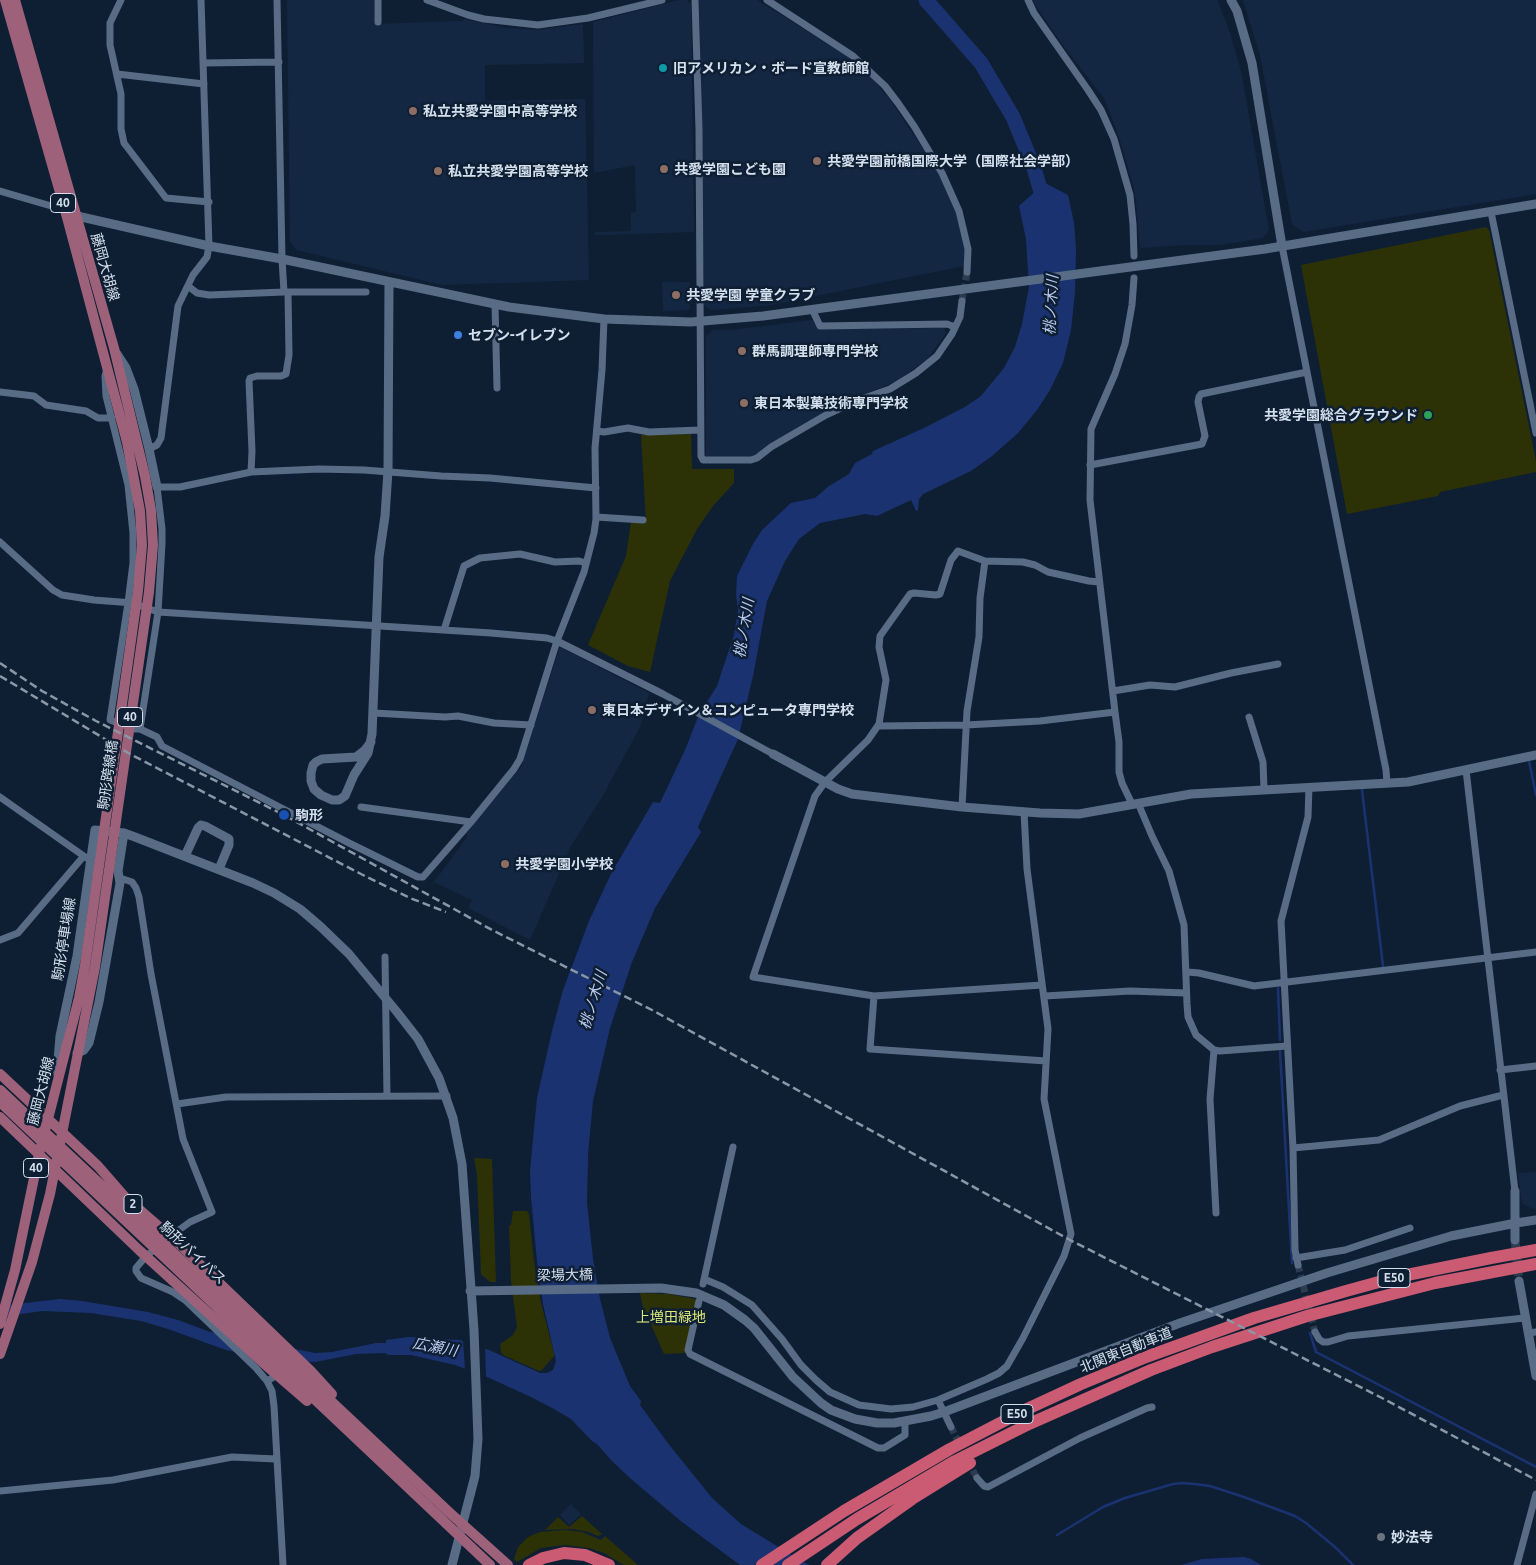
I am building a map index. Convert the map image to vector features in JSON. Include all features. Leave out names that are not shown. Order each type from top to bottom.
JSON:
[{"type":"highway","name":"北関東自動車道","points":[[762,1565],[844,1511],[950,1449],[1024,1410],[1081,1384],[1199,1337],[1303,1303],[1397,1277],[1536,1250]]},
{"type":"highway","name":"北関東自動車道","points":[[788,1565],[857,1519],[955,1461],[1085,1398],[1212,1347],[1271,1327],[1400,1291],[1536,1264]]},
{"type":"highway","points":[[827,1565],[850,1543],[912,1499],[960,1468],[1085,1398]]},
{"type":"highway","points":[[531,1564],[543,1558],[564,1553],[585,1554],[609,1565]]},
{"type":"highway","points":[[547,1565],[566,1561],[590,1565]]},
{"type":"main road","name":"藤岡大胡線","points":[[5,0],[108,368],[134,476],[147,545]]},
{"type":"main road","name":"藤岡大胡線","points":[[14,0],[114,348],[145,476],[151,510],[147,545]]},
{"type":"main road","name":"駒形跨線橋","points":[[101,888],[138,591],[147,545]]},
{"type":"main road","name":"藤岡大胡線","points":[[9,1299],[32,1262],[50,1194],[95,966],[101,888]]},
{"type":"main road","name":"藤岡大胡線","points":[[9,1299],[39,1154],[79,998],[101,888]]},
{"type":"main road","name":"2","points":[[0,1074],[98,1166],[126,1197],[170,1236],[264,1332],[298,1371],[508,1565]]},
{"type":"main road","name":"駒形バイパス","points":[[0,1090],[216,1300],[277,1371]]},
{"type":"main road","name":"駒形バイパス","points":[[0,1102],[216,1300],[264,1332]]},
{"type":"main road","name":"2","points":[[0,1116],[146,1256],[355,1438],[490,1565]]},
{"type":"main road","points":[[50,1194],[60,1188],[76,1190]]},
{"type":"main road","name":"40","points":[[0,1354],[13,1318],[9,1299]]},
{"type":"main road","name":"40","points":[[1,1322],[9,1299]]},
{"type":"main road","name":"2","points":[[264,1332],[310,1371],[351,1418]]},
{"type":"street","points":[[121,0],[110,23],[110,45],[121,94],[121,129],[124,143],[166,198],[208,202]]},
{"type":"street","points":[[149,449],[157,444],[161,438],[178,306],[193,275],[207,258],[209,246],[201,0]]},
{"type":"street","points":[[251,472],[249,381],[250,378],[257,376],[282,376],[286,374],[289,354],[286,292],[282,259],[277,0]]},
{"type":"street","points":[[378,0],[378,22]]},
{"type":"street","points":[[427,0],[484,19],[538,25],[581,19],[662,0]]},
{"type":"street","points":[[695,0],[701,322],[700,430],[701,456],[703,460],[757,458],[779,442],[826,415],[890,389],[916,374],[937,356],[955,328],[960,317],[962,300]]},
{"type":"street","points":[[767,0],[853,56],[885,86],[898,103],[942,173],[959,211],[968,249],[967,272]]},
{"type":"street","points":[[1028,0],[1034,14],[1101,110],[1114,139],[1130,195],[1134,256]]},
{"type":"street","points":[[1231,0],[1237,11],[1252,63],[1282,246],[1386,770],[1387,783]]},
{"type":"street","points":[[203,63],[279,62]]},
{"type":"street","points":[[117,74],[204,84]]},
{"type":"street","points":[[0,191],[65,210],[77,216],[209,246],[282,259],[496,304],[566,316],[647,322],[701,322],[812,310],[1282,246],[1536,204]]},
{"type":"street","points":[[1491,212],[1536,433]]},
{"type":"street","points":[[1134,278],[1132,305],[1125,344],[1115,374],[1092,425],[1090,434],[1090,514],[1119,742],[1119,772],[1122,783],[1135,803],[1167,864],[1174,883],[1184,925],[1188,1017],[1196,1035],[1214,1050],[1230,1051],[1287,1046]]},
{"type":"street","points":[[371,742],[362,754],[356,757],[316,762],[311,773],[314,789],[328,799],[342,798],[368,753],[371,742],[374,713],[379,557],[385,516],[388,472],[389,282]]},
{"type":"street","points":[[188,286],[203,295],[366,292]]},
{"type":"street","points":[[496,304],[497,388]]},
{"type":"street","points":[[812,310],[820,326],[947,324],[955,328]]},
{"type":"street","points":[[108,368],[104,376],[104,386],[131,500],[133,533],[133,563],[110,720],[134,729],[140,729],[157,737],[162,746],[349,843],[423,878],[514,770],[520,759],[557,641],[586,562],[594,533],[596,517],[595,443],[602,370],[604,320]]},
{"type":"street","points":[[114,348],[126,368],[134,389],[157,487],[162,529],[158,612],[140,729]]},
{"type":"street","points":[[1090,465],[1202,444],[1205,436],[1198,402],[1201,394],[1307,372]]},
{"type":"street","points":[[0,392],[34,396],[46,405],[86,411],[98,418],[111,416]]},
{"type":"street","points":[[597,431],[628,428],[649,432],[700,430]]},
{"type":"street","points":[[157,487],[180,487],[251,472],[319,469],[490,478],[596,488]]},
{"type":"street","points":[[596,517],[643,520]]},
{"type":"street","points":[[0,542],[53,590],[62,595],[128,603],[151,608],[158,612],[538,636],[557,641],[663,694],[825,782],[852,794],[1040,814],[1079,814],[1191,794],[1415,781],[1536,755]]},
{"type":"street","points":[[1042,986],[874,996],[753,977],[815,796],[825,782],[859,750],[878,726],[886,680],[879,647],[882,632],[910,594],[940,594],[951,560],[958,551],[985,561],[1024,562],[1036,565],[1048,572],[1098,582]]},
{"type":"street","points":[[444,630],[464,566],[480,558],[520,554],[555,562],[586,562]]},
{"type":"street","points":[[962,807],[966,726],[979,637],[980,598],[985,561]]},
{"type":"street","points":[[1112,690],[1150,685],[1175,687],[1238,671],[1278,664]]},
{"type":"street","points":[[878,726],[966,726],[1040,721],[1115,712]]},
{"type":"street","points":[[374,713],[458,716],[494,723],[531,725]]},
{"type":"street","points":[[1249,717],[1263,762],[1264,789]]},
{"type":"street","points":[[1466,770],[1515,1191],[1515,1240]]},
{"type":"street","points":[[1310,787],[1308,816],[1281,921],[1297,1261],[1354,1248],[1410,1228]]},
{"type":"street","points":[[0,797],[87,858],[18,932],[0,940]]},
{"type":"street","points":[[361,806],[471,822]]},
{"type":"street","points":[[734,1146],[703,1281],[724,1287],[752,1305],[776,1332],[801,1365],[830,1392],[844,1400],[859,1405],[891,1409],[913,1407],[938,1400],[1003,1370],[1023,1338],[1070,1240],[1070,1225],[1044,1099],[1048,1029],[1025,853],[1024,812]]},
{"type":"street","points":[[185,856],[198,828],[205,826],[230,839],[230,845],[219,870]]},
{"type":"street","name":"駒形停車場線","points":[[57,1082],[60,1036],[76,956],[87,858],[95,830],[124,833],[274,893],[312,918],[349,954],[385,997],[418,1039],[432,1064],[447,1096],[460,1146],[474,1330],[478,1439],[475,1476],[452,1565]]},
{"type":"street","points":[[77,1053],[84,1050],[89,1043],[97,1011],[120,878],[118,871],[124,833]]},
{"type":"street","points":[[120,878],[132,882],[139,898],[151,974],[184,1140],[212,1212],[190,1222],[170,1236],[146,1256],[136,1268],[136,1271],[141,1278],[180,1296],[256,1368],[267,1381],[272,1391],[274,1406],[283,1565]]},
{"type":"street","points":[[1187,972],[1199,973],[1249,986],[1536,952]]},
{"type":"street","points":[[385,957],[387,1096]]},
{"type":"street","points":[[1045,996],[1130,991],[1186,993]]},
{"type":"street","points":[[874,996],[870,1049],[1046,1061]]},
{"type":"street","points":[[1214,1050],[1210,1099],[1216,1213]]},
{"type":"street","points":[[1500,1070],[1536,1066]]},
{"type":"street","points":[[1293,1148],[1379,1140],[1460,1106],[1503,1095]]},
{"type":"street","points":[[177,1104],[226,1097],[447,1096]]},
{"type":"street","name":"梁場大橋","points":[[470,1291],[633,1288],[681,1290],[696,1293],[716,1301],[754,1328],[793,1377],[821,1403],[840,1414],[862,1420],[886,1423],[905,1422],[944,1412],[1180,1323],[1327,1273],[1451,1236],[1516,1222],[1536,1220]]},
{"type":"street","points":[[1519,1281],[1525,1318],[1532,1332],[1536,1376]]},
{"type":"street","points":[[699,1301],[688,1350],[690,1354],[874,1447],[884,1448],[905,1435],[905,1422]]},
{"type":"street","points":[[1315,1332],[1319,1339],[1323,1342],[1328,1342],[1348,1336],[1525,1318]]},
{"type":"street","points":[[267,1381],[277,1371]]},
{"type":"street","points":[[938,1400],[951,1427]]},
{"type":"street","points":[[977,1478],[984,1486],[988,1487],[1080,1438],[1152,1407]]},
{"type":"street","points":[[0,1491],[113,1480],[232,1457],[276,1459]]},
{"type":"street","points":[[1517,1565],[1536,1494]]},
{"type":"shaded area","name":"私立共愛学園高等学校","points":[[287,0],[374,0],[375,24],[463,21],[464,19],[506,28],[538,30],[583,24],[584,63],[485,65],[485,101],[585,99],[589,280],[442,285],[297,250],[290,242]]},
{"type":"shaded area","points":[[679,0],[687,0],[691,4],[694,232],[595,235],[595,232],[631,231],[631,213],[636,212],[635,165],[594,173],[593,22]]},
{"type":"shaded area","name":"共愛学園前橋国際大学（国際社会学部）","points":[[699,0],[757,0],[847,56],[871,77],[890,100],[938,171],[956,212],[965,245],[964,266],[771,305],[713,310],[704,305]]},
{"type":"shaded area","points":[[1032,0],[1217,0],[1229,30],[1241,71],[1269,230],[1263,238],[1220,245],[1140,248],[1133,184],[1117,131],[1104,98],[1062,44]]},
{"type":"shaded area","points":[[1243,0],[1536,0],[1536,194],[1303,232],[1292,224],[1260,55]]},
{"type":"shaded area","name":"共愛学園 学童クラブ","points":[[662,282],[690,282],[690,309],[663,311]]},
{"type":"shaded area","points":[[812,320],[818,328],[944,328],[946,333],[927,359],[897,381],[850,400],[767,445],[756,456],[710,459],[706,456],[706,336],[713,330],[732,330]]},
{"type":"shaded area","points":[[560,647],[649,693],[640,727],[602,797],[571,846],[530,940],[468,908],[472,900],[434,882],[468,836],[465,834],[521,767]]},
{"type":"shaded area","points":[[1536,1172],[1536,1209],[1533,1209],[1522,1203],[1518,1173]]},
{"type":"shaded area","points":[[571,1504],[581,1514],[569,1525],[560,1515]]},
{"type":"green space","name":"共愛学園総合グラウンド","points":[[1486,227],[1489,230],[1536,461],[1536,472],[1440,492],[1438,496],[1347,514],[1301,265]]},
{"type":"green space","points":[[691,434],[692,469],[734,469],[734,483],[713,506],[697,529],[670,581],[650,672],[628,666],[588,645],[626,556],[631,522],[646,523],[641,435]]},
{"type":"green space","points":[[474,1158],[492,1159],[496,1282],[490,1282],[481,1274],[477,1175]]},
{"type":"green space","points":[[513,1211],[527,1211],[529,1214],[541,1303],[554,1353],[554,1356],[539,1371],[503,1355],[501,1352],[500,1344],[513,1335],[517,1327],[511,1281],[509,1226],[511,1225]]},
{"type":"green space","name":"上増田緑地","points":[[640,1293],[668,1294],[696,1299],[685,1353],[664,1354],[643,1307]]},
{"type":"green space","points":[[582,1516],[602,1534],[598,1536],[573,1529],[545,1530],[558,1517],[569,1527]]},
{"type":"green space","points":[[566,1530],[582,1532],[601,1540],[605,1536],[638,1565],[624,1565],[604,1553],[589,1548],[565,1545],[541,1548],[517,1562],[514,1559],[518,1547],[528,1537],[540,1532]]},
{"type":"water","name":"広瀬川","points":[[1045,183],[1068,195],[1074,223],[1076,249],[1075,292],[1071,330],[1063,363],[1050,390],[1037,410],[1018,433],[992,456],[971,471],[923,494],[919,499],[918,510],[916,511],[911,500],[877,516],[865,514],[820,523],[799,539],[785,561],[767,601],[753,676],[738,739],[698,827],[701,832],[655,908],[632,962],[610,1028],[593,1101],[588,1154],[587,1203],[593,1259],[600,1299],[610,1338],[630,1386],[641,1401],[640,1405],[667,1442],[712,1498],[741,1524],[810,1565],[740,1565],[682,1522],[631,1479],[571,1419],[531,1397],[485,1376],[455,1365],[411,1355],[388,1355],[386,1353],[356,1354],[315,1362],[268,1359],[226,1350],[141,1321],[91,1313],[42,1311],[0,1317],[0,1306],[60,1299],[82,1301],[148,1312],[178,1320],[210,1332],[315,1353],[386,1343],[386,1340],[409,1337],[460,1340],[489,1350],[540,1373],[547,1373],[553,1370],[556,1361],[543,1304],[537,1261],[530,1171],[537,1098],[552,1031],[563,990],[589,921],[612,872],[653,802],[660,803],[698,717],[717,686],[734,635],[738,610],[736,595],[737,576],[762,530],[791,503],[815,498],[829,486],[849,474],[855,463],[872,454],[873,451],[965,407],[981,396],[1004,368],[1015,347],[1022,324],[1029,287],[1026,239],[1019,206]]},
{"type":"water","points":[[1244,1557],[1261,1565],[1181,1565],[1202,1559]]},
{"type":"pier","points":[[463,1339],[485,1346],[486,1379],[465,1371]]},
{"type":"waterway","name":"桃ノ木川","points":[[926,0],[981,63],[1013,117],[1034,168],[1045,206]]},
{"type":"waterway","points":[[1529,761],[1536,795]]},
{"type":"waterway","points":[[1362,790],[1383,966]]},
{"type":"waterway","points":[[1278,988],[1280,1040]]},
{"type":"waterway","points":[[1280,1051],[1292,1263]]},
{"type":"waterway","points":[[1310,1333],[1316,1352],[1536,1467]]},
{"type":"waterway","points":[[1057,1535],[1103,1507],[1125,1498],[1173,1484],[1195,1484],[1210,1486],[1295,1516],[1335,1547],[1353,1565]]},
{"type":"tunnel","points":[[962,301],[967,272]]},
{"type":"tunnel","points":[[1515,1240],[1519,1281]]},
{"type":"tunnel","points":[[1298,1265],[1315,1332]]},
{"type":"tunnel","points":[[951,1427],[961,1447]]},
{"type":"tunnel","points":[[968,1461],[977,1478]]},
{"type":"railway","points":[[0,663],[42,691],[96,721],[284,815],[492,930],[652,1010],[1070,1240],[1382,1398],[1536,1480]]},
{"type":"railway","points":[[0,676],[130,754],[361,874],[410,898],[446,912]]},
{"type":"place","name":"旧アメリカン・ボード宣教師館","points":[[663,68]]},
{"type":"place","name":"私立共愛学園中高等学校","points":[[413,111]]},
{"type":"place","name":"共愛学園前橋国際大学（国際社会学部）","points":[[817,161]]},
{"type":"place","name":"共愛学園こども園","points":[[664,169]]},
{"type":"place","name":"私立共愛学園高等学校","points":[[438,171]]},
{"type":"place","name":"共愛学園 学童クラブ","points":[[676,295]]},
{"type":"place","name":"セブン-イレブン","points":[[458,335]]},
{"type":"place","name":"群馬調理師専門学校","points":[[742,351]]},
{"type":"place","name":"東日本製菓技術専門学校","points":[[744,403]]},
{"type":"place","name":"共愛学園総合グラウンド","points":[[1428,415]]},
{"type":"place","name":"東日本デザイン＆コンピュータ専門学校","points":[[592,710]]},
{"type":"place","name":"駒形","points":[[284,815]]},
{"type":"place","name":"共愛学園小学校","points":[[505,864]]},
{"type":"place","name":"妙法寺","points":[[1381,1537]]}]
